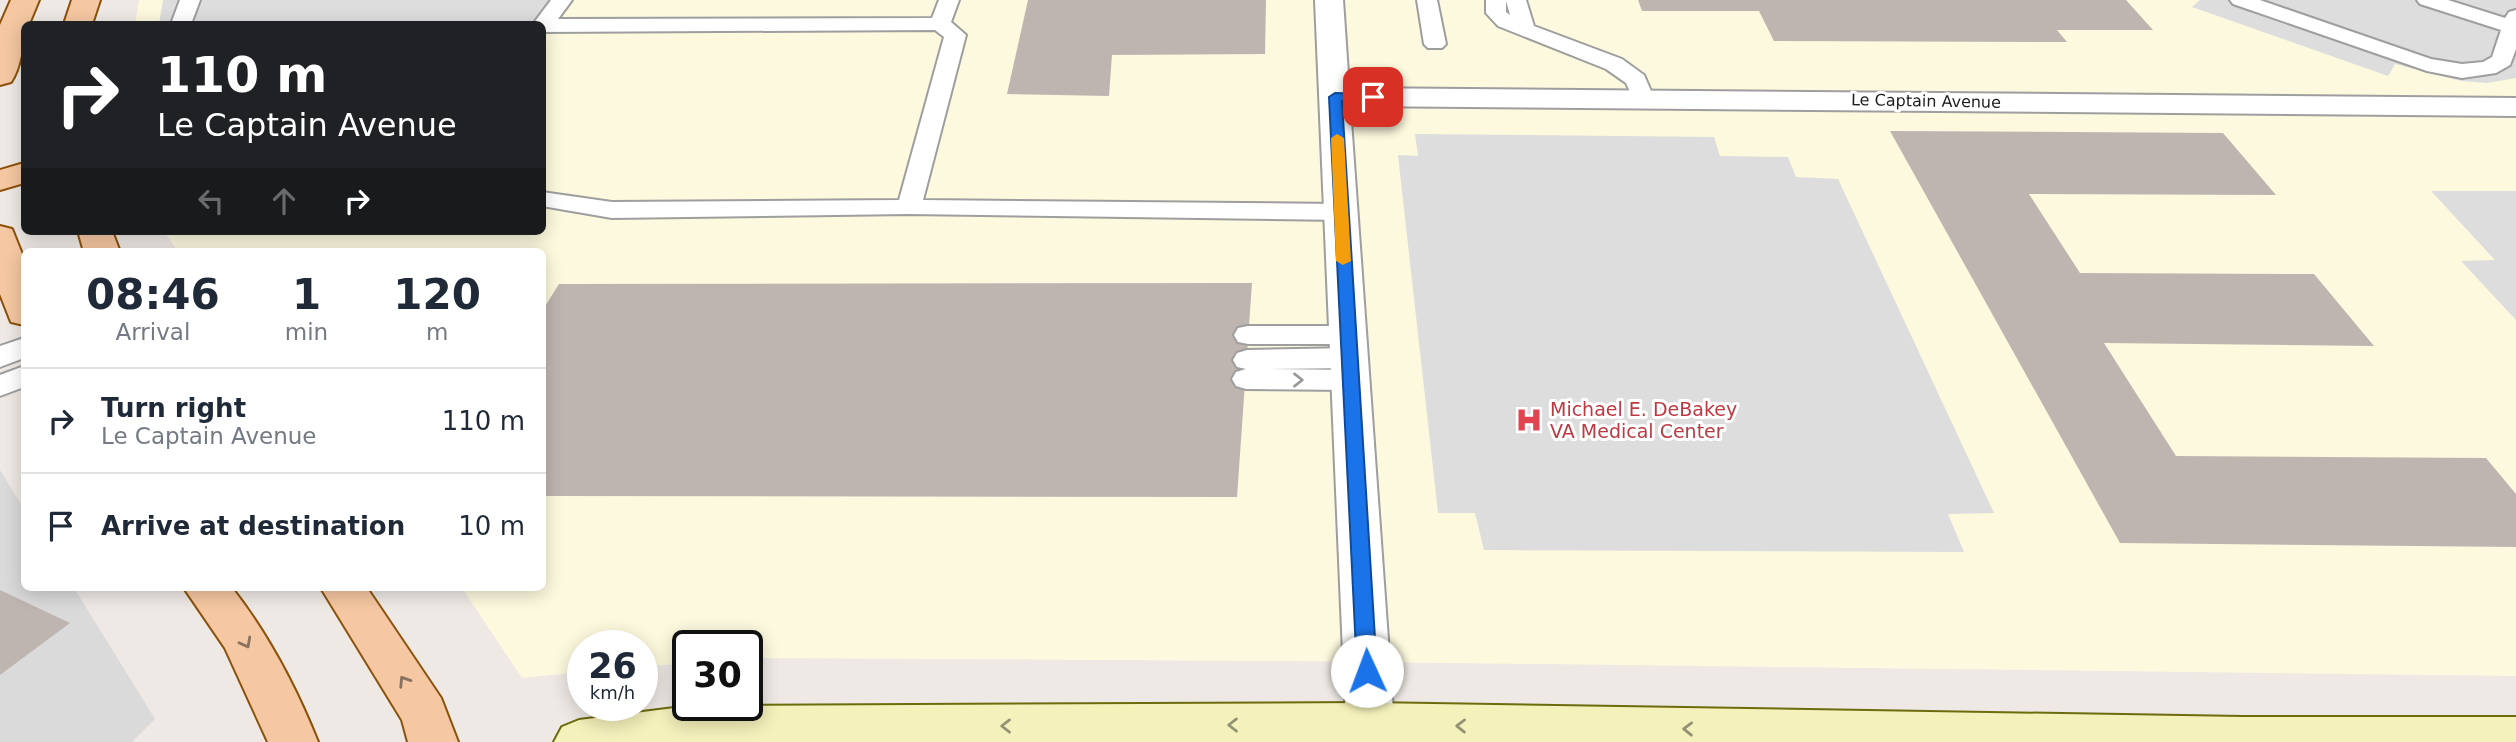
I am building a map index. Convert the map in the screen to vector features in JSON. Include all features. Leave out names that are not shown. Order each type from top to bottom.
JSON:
[{"type":"main road","points":[[0,76],[11,33],[24,0]]},
{"type":"main road","points":[[79,21],[86,0]]},
{"type":"main road","points":[[0,180],[21,174]]},
{"type":"main road","points":[[0,237],[21,304]]},
{"type":"main road","points":[[208,591],[242,635],[284,718],[293,742]]},
{"type":"main road","points":[[345,591],[424,713],[433,742]]},
{"type":"street","points":[[1329,0],[1370,724]]},
{"type":"street","name":"Le Captain Avenue","points":[[1335,97],[2516,107]]},
{"type":"street","points":[[579,742],[690,727],[1370,724],[2245,741],[2516,740]]},
{"type":"lane","points":[[182,21],[190,0]]},
{"type":"lane","points":[[546,21],[562,0]]},
{"type":"lane","points":[[940,24],[949,0]]},
{"type":"lane","points":[[1427,0],[1435,44]]},
{"type":"lane","points":[[1496,0],[1496,13],[1505,22],[1614,64],[1636,80],[1643,98]]},
{"type":"lane","points":[[1516,0],[1524,28]]},
{"type":"lane","points":[[2240,0],[2402,57],[2462,71],[2488,68],[2502,60],[2515,25],[2427,0]]},
{"type":"lane","points":[[546,25],[940,24],[955,35],[909,207]]},
{"type":"lane","points":[[546,200],[612,210],[909,207],[1340,212]]},
{"type":"lane","points":[[0,357],[21,348]]},
{"type":"lane","points":[[1349,358],[1247,358],[1349,358]]},
{"type":"lane","points":[[0,386],[21,377]]},
{"type":"shaded area","name":"Michael E. DeBakey VA Medical Center","points":[[139,0],[2516,0],[2516,676],[1290,661],[763,658],[763,630],[672,630],[672,664],[658,666],[658,630],[567,630],[567,674],[522,678],[464,591],[546,591],[546,248],[175,248],[167,235],[546,235],[546,21],[136,21]]},
{"type":"shaded area","points":[[163,0],[554,0],[536,21],[160,21]]},
{"type":"shaded area","points":[[2200,0],[2516,0],[2516,78],[2487,83],[2461,81],[2395,64],[2388,76],[2192,7]]},
{"type":"shaded area","points":[[1415,134],[1714,137],[1720,156],[1788,157],[1796,177],[1838,179],[1994,513],[1948,514],[1964,552],[1484,550],[1475,513],[1438,513],[1398,155],[1418,156]]},
{"type":"shaded area","points":[[2431,191],[2516,191],[2516,320],[2461,261],[2495,260]]},
{"type":"shaded area","points":[[0,470],[21,504],[21,591],[76,591],[155,719],[132,742],[0,742]]},
{"type":"building","points":[[1028,0],[1266,0],[1265,54],[1112,55],[1109,96],[1007,94]]},
{"type":"building","points":[[1638,0],[2126,0],[2153,30],[2057,30],[2067,42],[1774,41],[1759,11],[1642,11]]},
{"type":"building","points":[[1890,131],[2223,133],[2276,195],[2029,194],[2080,273],[2314,274],[2374,346],[2104,343],[2176,456],[2486,458],[2516,494],[2516,547],[2120,543]]},
{"type":"building","points":[[1252,283],[1237,497],[546,496],[546,305],[559,284]]},
{"type":"building","points":[[0,590],[70,623],[0,675]]},
{"type":"slow traffic","points":[[1337,138],[1343,261]]},
{"type":"place","name":"Michael E. DeBakey VA Medical Center","points":[[1529,420]]},
{"type":"route","points":[[1367,671],[1335,97],[1373,97]]}]
